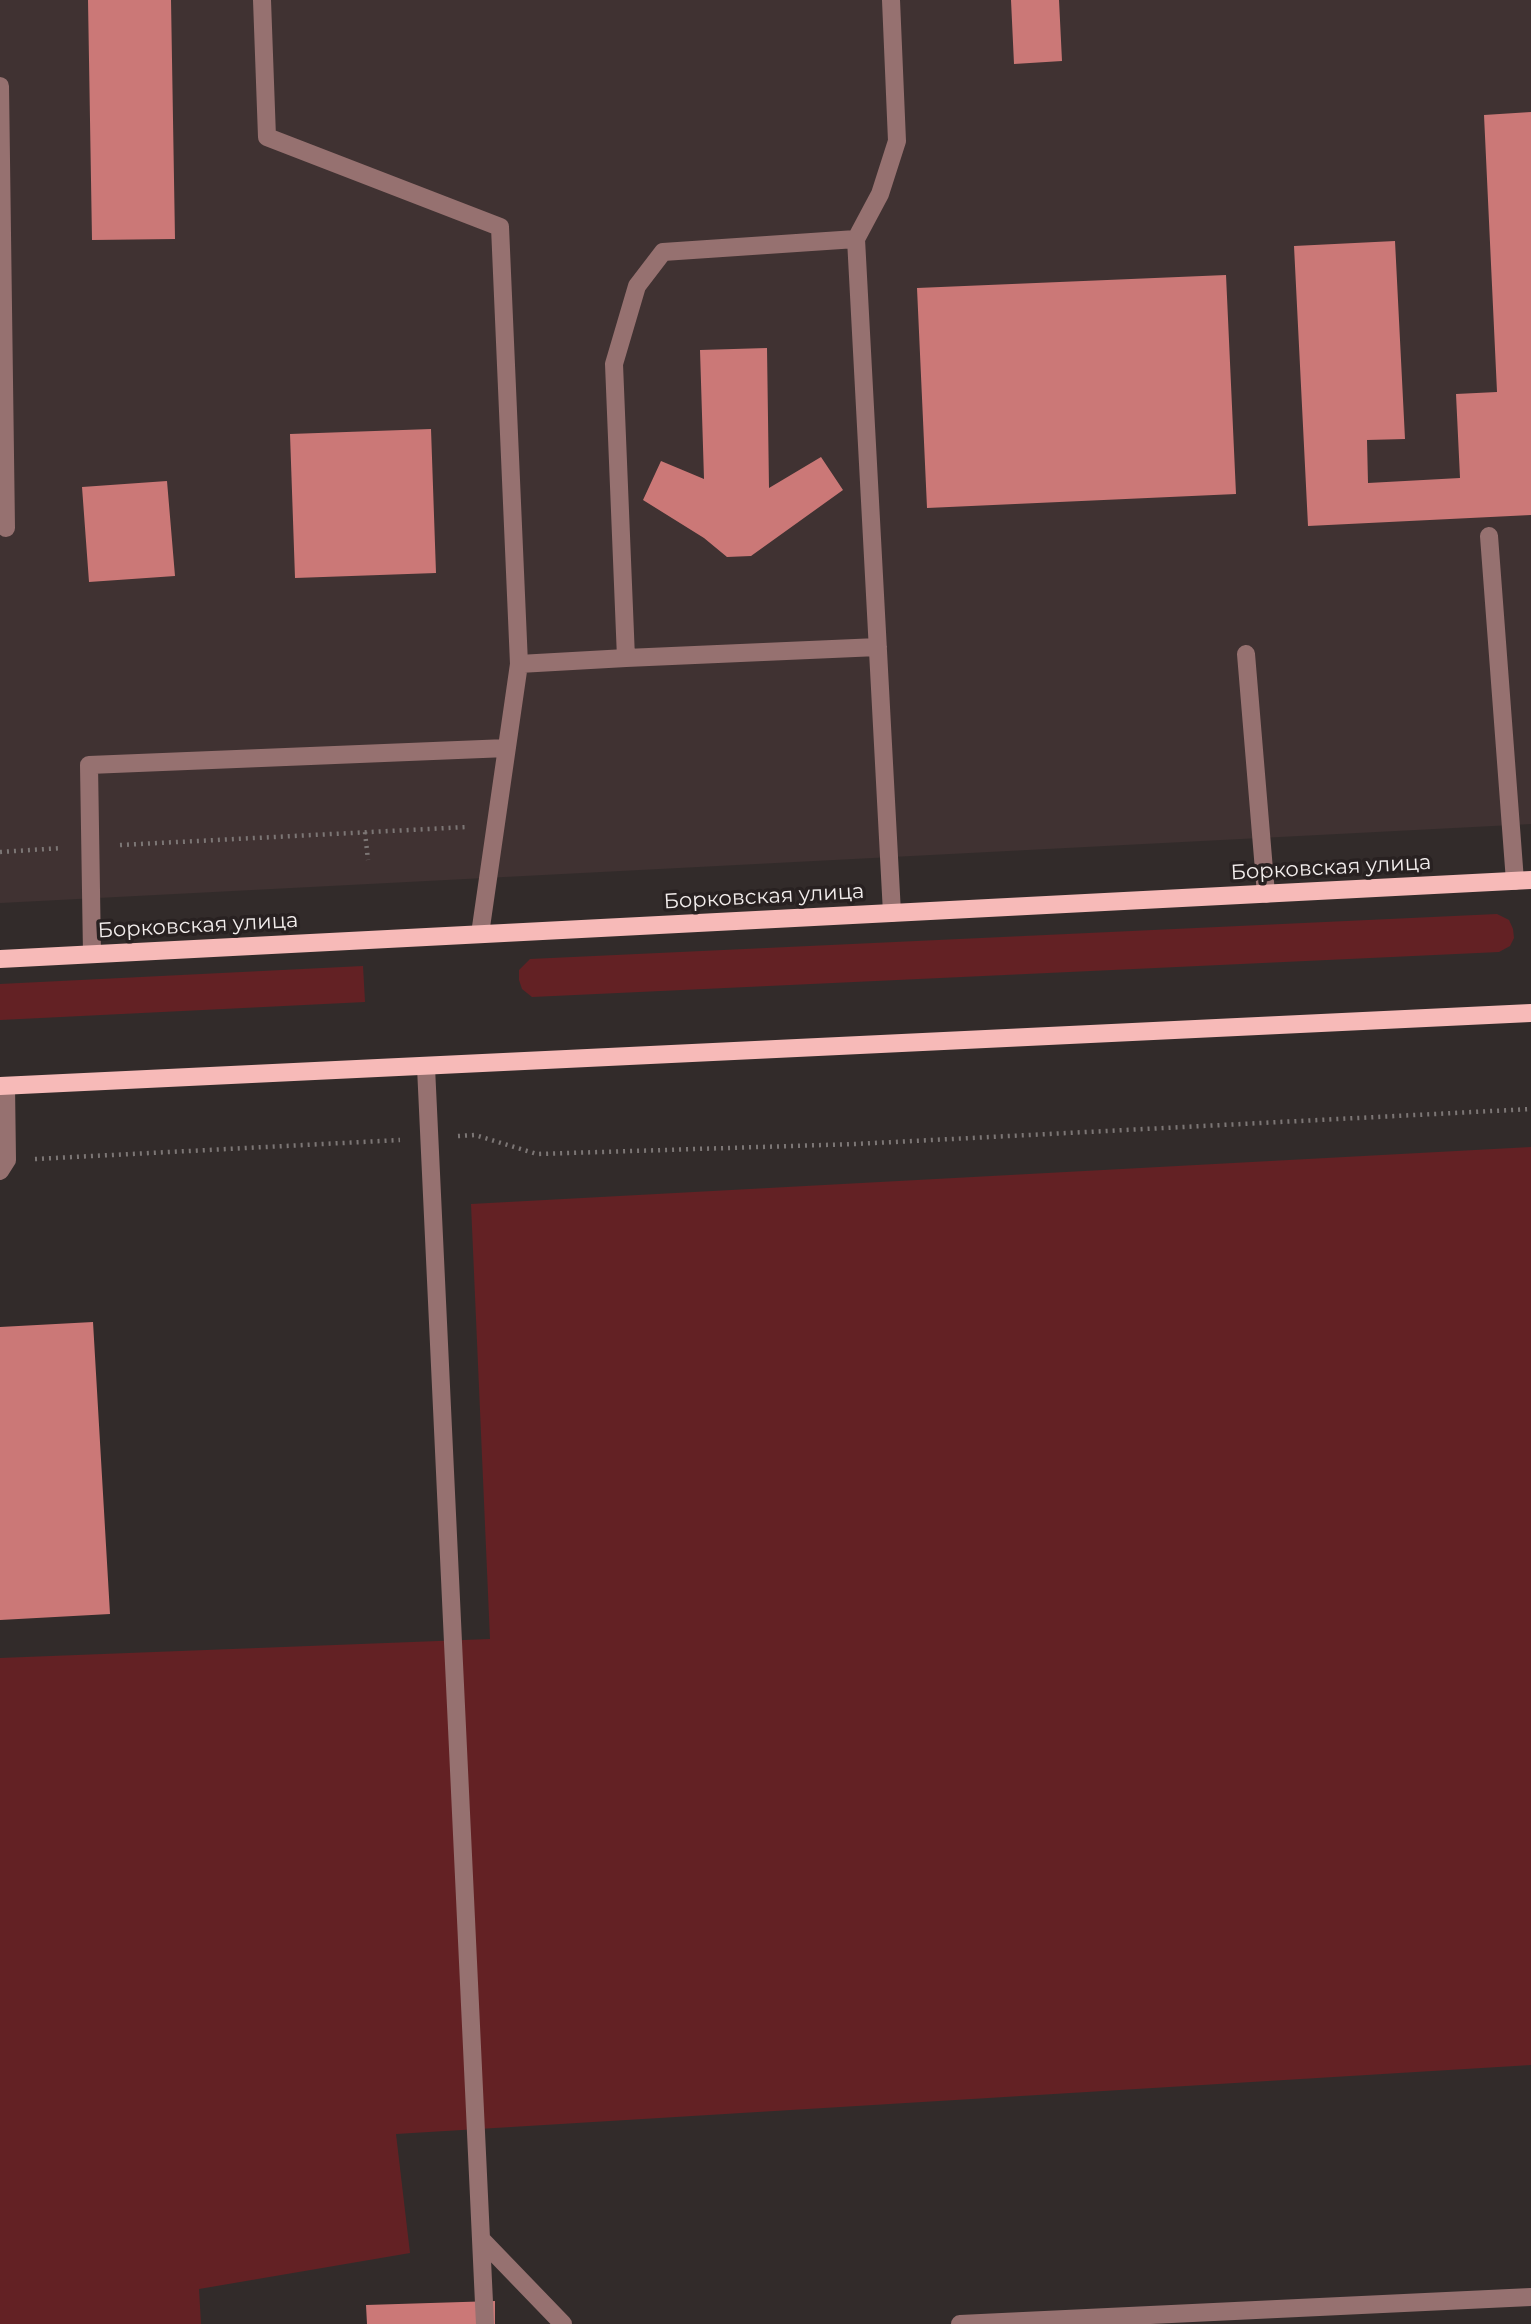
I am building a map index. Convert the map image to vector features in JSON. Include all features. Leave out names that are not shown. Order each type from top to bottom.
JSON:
[{"type":"main road","name":"Борковская улица","points":[[0,959],[1523,881]]},
{"type":"main road","points":[[3,1086],[1531,1013]]},
{"type":"street","points":[[262,0],[267,136],[500,227],[519,663],[480,934]]},
{"type":"street","points":[[891,0],[897,141],[880,194],[856,239],[892,913]]},
{"type":"street","points":[[0,86],[6,528]]},
{"type":"street","points":[[626,658],[614,364],[637,286],[663,252],[856,239]]},
{"type":"street","points":[[1489,536],[1523,881]]},
{"type":"street","points":[[519,663],[878,647]]},
{"type":"street","points":[[1246,654],[1266,894]]},
{"type":"street","points":[[92,954],[89,765],[507,748]]},
{"type":"street","points":[[426,1067],[485,2324]]},
{"type":"street","points":[[3,1086],[3,1165]]},
{"type":"street","points":[[481,2239],[563,2324]]},
{"type":"street","points":[[960,2324],[1531,2297]]},
{"type":"path","points":[[0,852],[495,825]]},
{"type":"path","points":[[365,832],[368,860]]},
{"type":"path","points":[[3,1165],[475,1135],[537,1154],[551,1154],[855,1144],[1531,1109]]},
{"type":"shaded area","points":[[0,0],[1531,0],[1531,824],[0,903]]},
{"type":"shaded area","points":[[1497,914],[1509,920],[1514,938],[1510,946],[1499,952],[532,997],[522,989],[519,980],[519,970],[530,959]]},
{"type":"shaded area","points":[[363,966],[365,1002],[0,1020],[0,984]]},
{"type":"shaded area","points":[[1531,1147],[1531,2065],[396,2134],[410,2253],[199,2289],[201,2324],[0,2324],[0,1658],[490,1639],[471,1204]]},
{"type":"building","points":[[88,0],[171,0],[175,239],[92,240]]},
{"type":"building","points":[[1011,0],[1059,0],[1062,61],[1014,64]]},
{"type":"building","points":[[1531,112],[1531,515],[1308,526],[1294,246],[1395,241],[1405,439],[1367,440],[1368,483],[1460,478],[1456,394],[1497,392],[1484,115]]},
{"type":"building","points":[[1226,275],[1236,494],[927,508],[917,288]]},
{"type":"building","points":[[767,348],[769,488],[821,457],[843,490],[751,556],[727,557],[704,538],[643,500],[661,461],[704,479],[700,350]]},
{"type":"building","points":[[431,429],[436,573],[295,578],[290,434]]},
{"type":"building","points":[[167,481],[175,576],[89,582],[82,487]]},
{"type":"building","points":[[93,1322],[110,1614],[0,1620],[0,1327]]},
{"type":"building","points":[[495,2301],[495,2324],[367,2324],[366,2305]]}]
